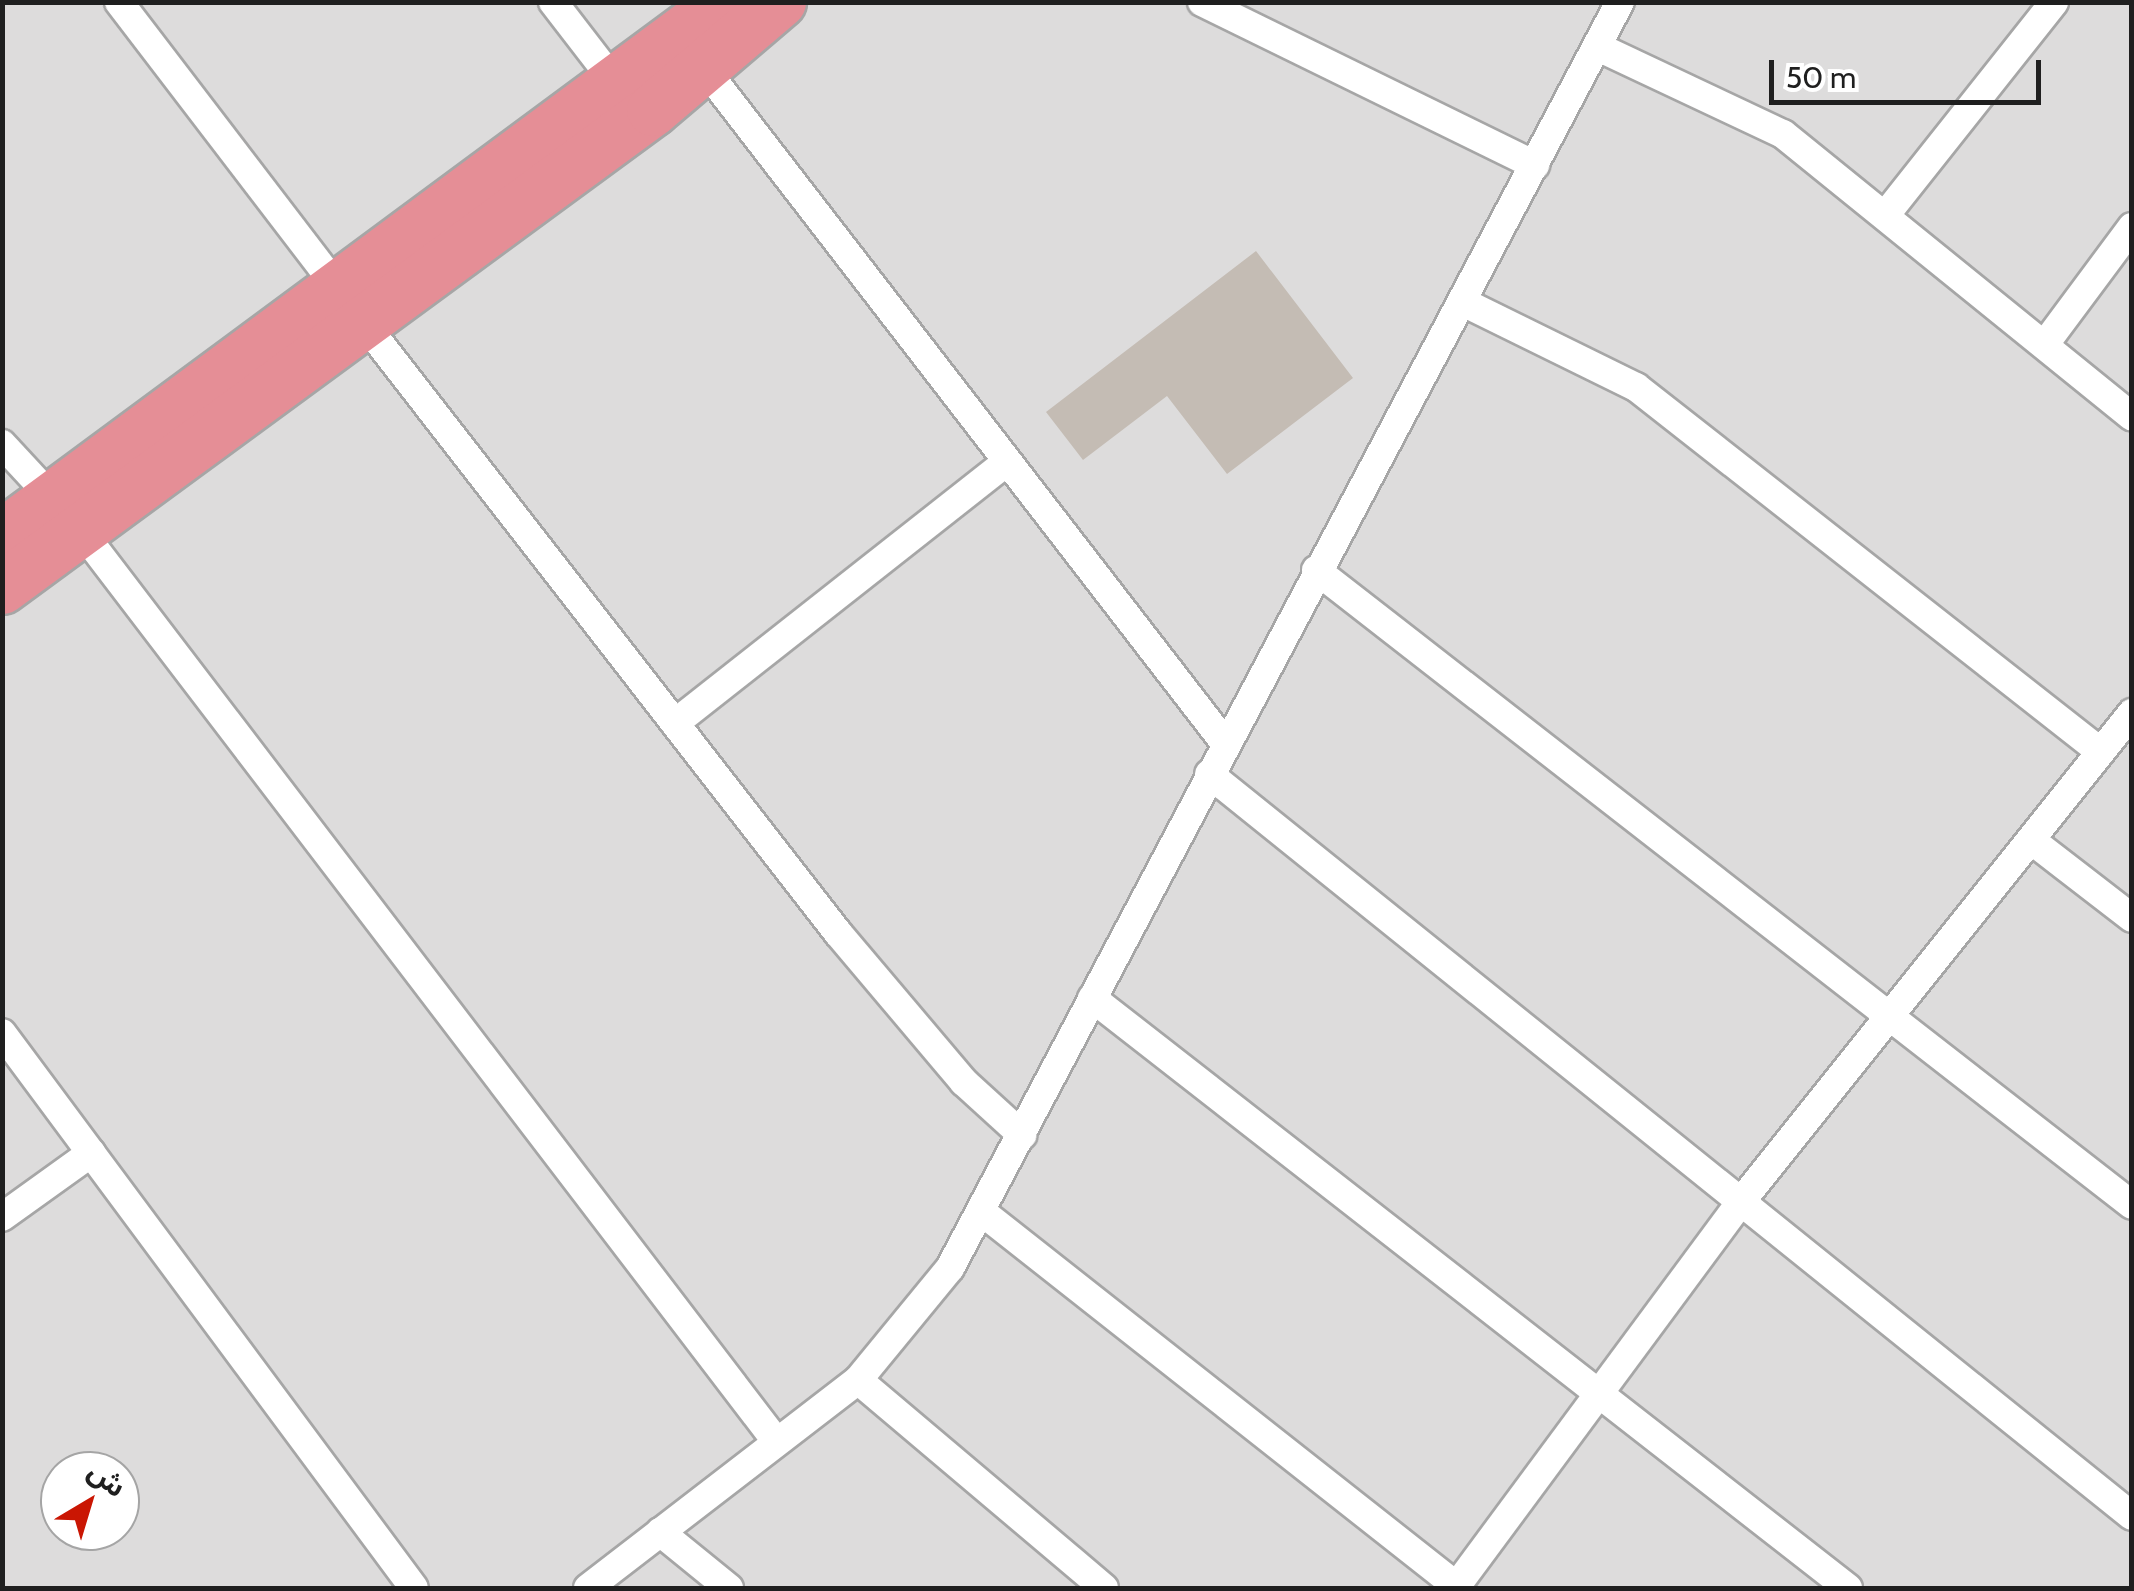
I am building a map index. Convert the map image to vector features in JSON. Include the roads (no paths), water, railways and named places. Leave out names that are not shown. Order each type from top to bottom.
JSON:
[{"type":"highway","points":[[350,305],[616,85],[724,2]]},
{"type":"highway","points":[[2,588],[66,513],[350,305],[704,68],[780,2]]},
{"type":"highway","points":[[2,536],[66,513]]},
{"type":"street","points":[[119,2],[674,723],[917,1030],[1022,1135]]},
{"type":"street","points":[[553,2],[616,85]]},
{"type":"street","points":[[1202,2],[1535,165]]},
{"type":"street","points":[[588,1588],[858,1380],[912,1320],[982,1212],[1316,570],[1463,302],[1620,2]]},
{"type":"street","points":[[1887,213],[2054,2]]},
{"type":"street","points":[[1598,47],[1783,134],[1887,213],[2132,417]]},
{"type":"street","points":[[704,68],[1225,743]]},
{"type":"street","points":[[2045,344],[2132,227]]},
{"type":"street","points":[[1463,302],[1636,387],[2101,752]]},
{"type":"street","points":[[2,444],[66,513],[776,1441]]},
{"type":"street","points":[[674,723],[1006,463]]},
{"type":"street","points":[[1316,570],[2132,1206]]},
{"type":"street","points":[[982,1212],[1457,1588],[1739,1204],[2132,713]]},
{"type":"street","points":[[1209,774],[1739,1204],[2132,1516]]},
{"type":"street","points":[[2032,840],[2132,918]]},
{"type":"street","points":[[1092,998],[1848,1588]]},
{"type":"street","points":[[2,1033],[414,1588]]},
{"type":"street","points":[[2,1218],[91,1154]]},
{"type":"street","points":[[858,1380],[1104,1588]]},
{"type":"street","points":[[660,1532],[729,1588]]}]
